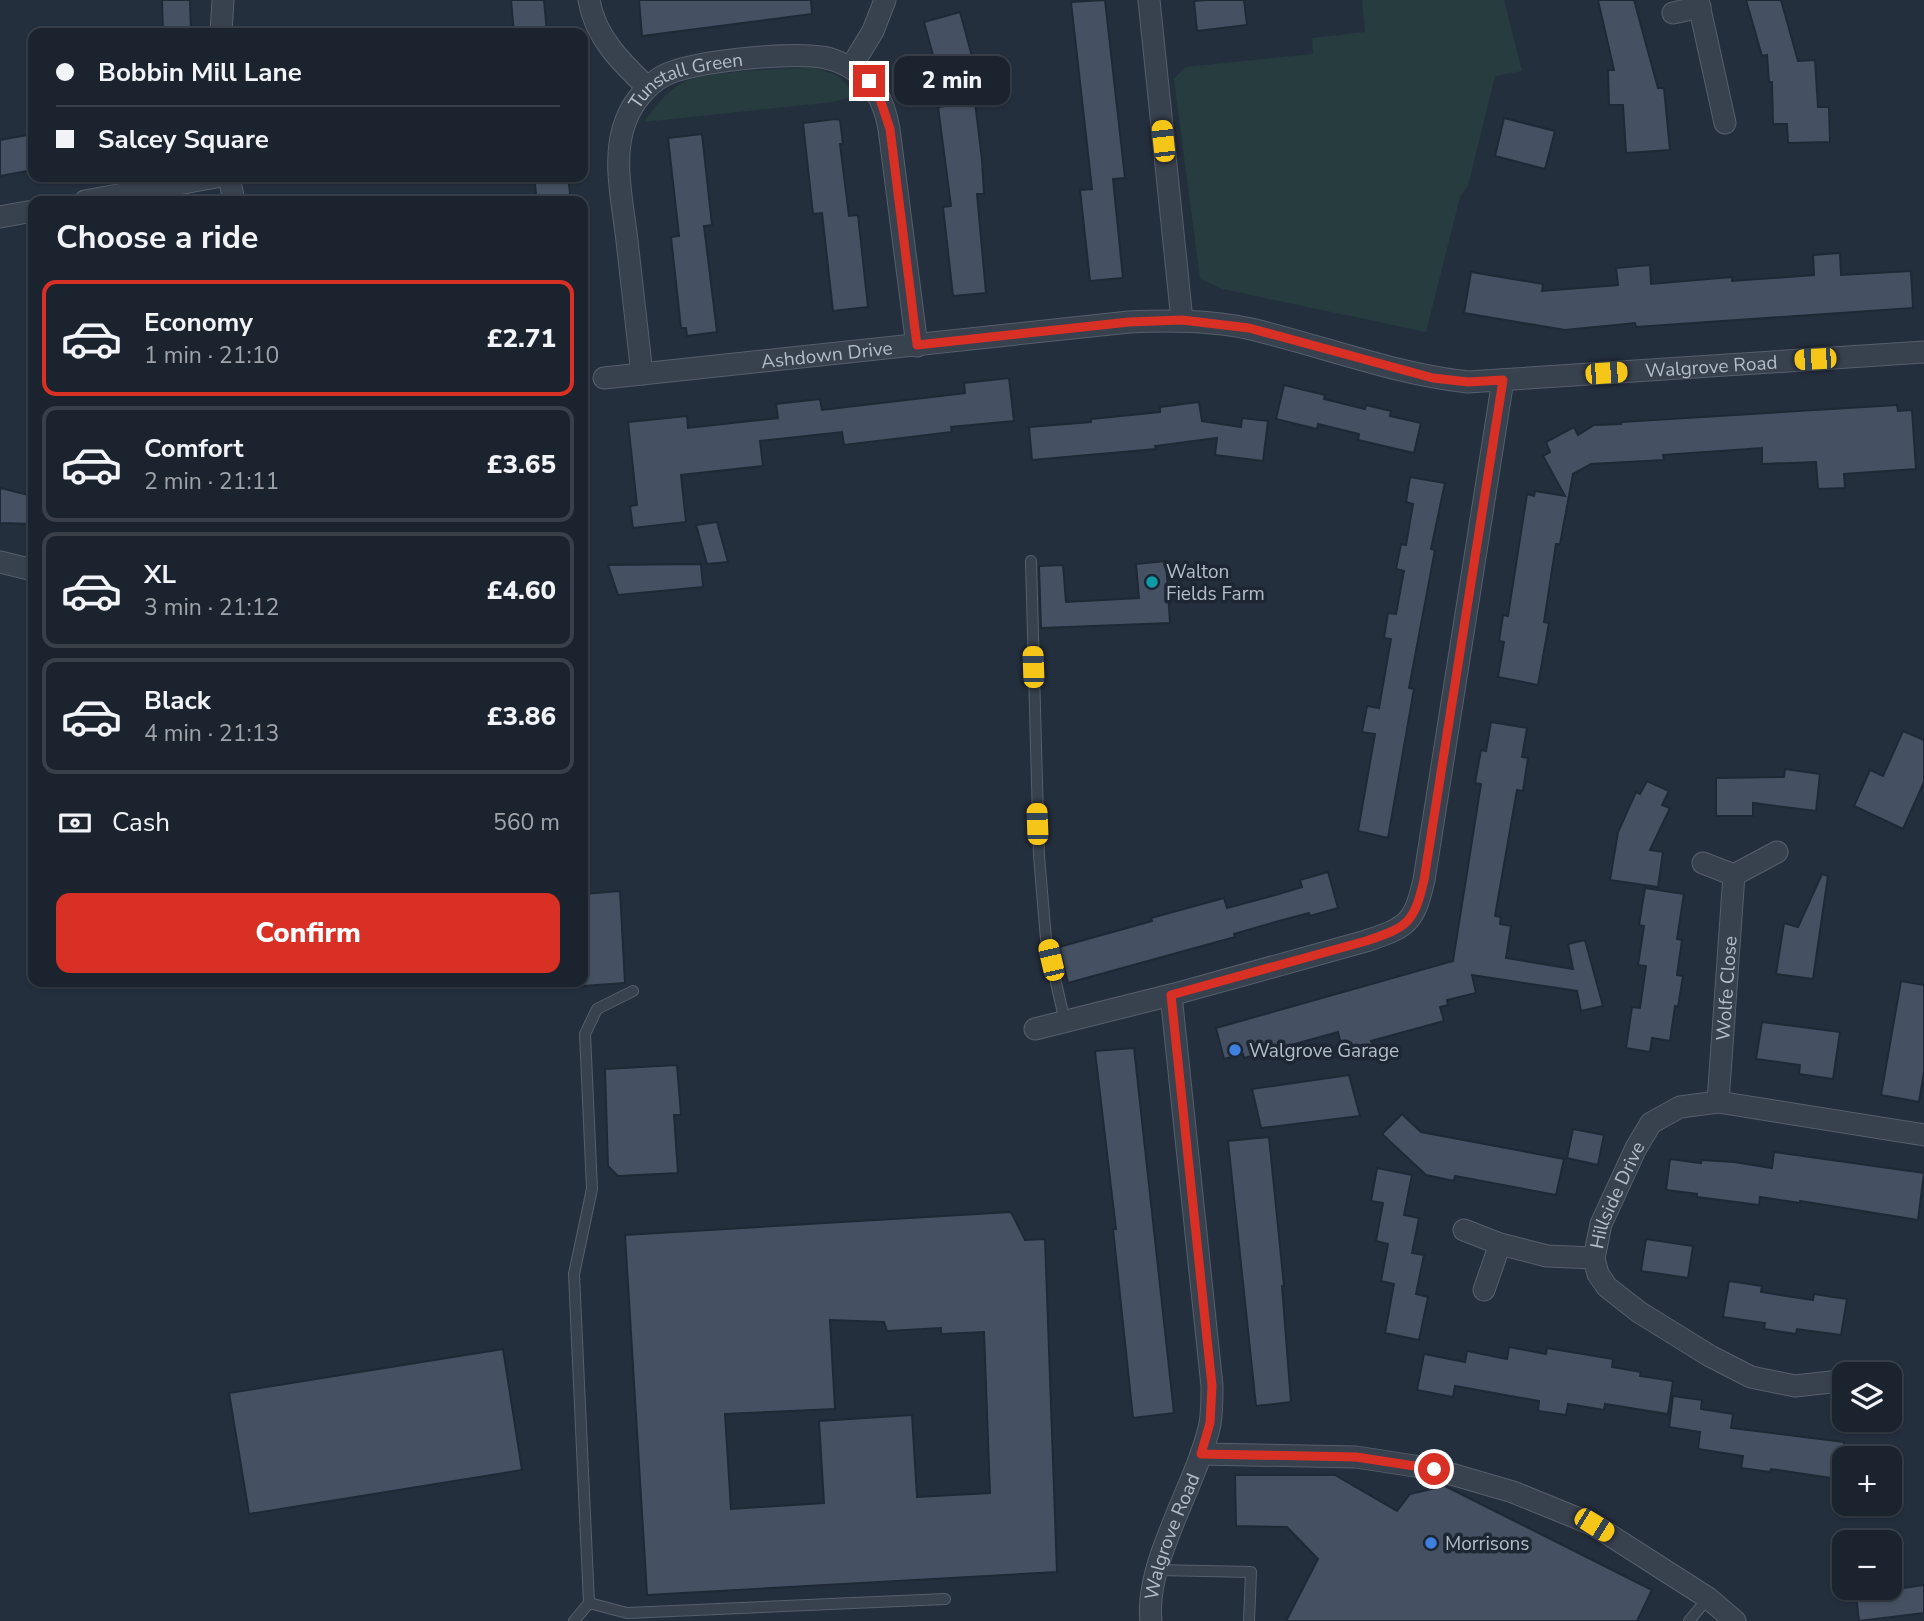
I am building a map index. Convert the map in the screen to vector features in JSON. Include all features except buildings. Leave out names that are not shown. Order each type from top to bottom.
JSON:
[{"type":"street","points":[[221,28],[223,0]]},
{"type":"street","points":[[589,0],[592,17],[613,55],[647,88]]},
{"type":"street","points":[[885,0],[873,31],[851,67],[869,81],[886,113],[917,345]]},
{"type":"street","points":[[1149,0],[1182,320]]},
{"type":"street","points":[[1673,13],[1699,4],[1725,123]]},
{"type":"street","name":"Tunstall Green","points":[[642,374],[620,170],[626,121],[633,107],[647,88],[663,76],[682,68],[786,56],[823,57],[851,67]]},
{"type":"street","points":[[112,196],[189,182]]},
{"type":"street","points":[[0,217],[28,212]]},
{"type":"street","name":"Ashdown Drive","points":[[604,378],[1129,322],[1182,320],[1249,328],[1433,378],[1468,382],[1503,380]]},
{"type":"street","name":"Walgrove Road","points":[[1503,380],[1924,352]]},
{"type":"street","points":[[1035,1029],[1366,941],[1390,933],[1409,922],[1424,880],[1503,380]]},
{"type":"street","points":[[0,562],[28,569]]},
{"type":"street","points":[[1703,863],[1734,875],[1777,852]]},
{"type":"street","name":"Wolfe Close","points":[[1718,1102],[1734,875]]},
{"type":"street","name":"Walgrove Road","points":[[1151,1621],[1149,1608],[1157,1570],[1210,1423],[1212,1386],[1171,995]]},
{"type":"street","name":"Hillside Drive","points":[[1832,1382],[1795,1386],[1751,1377],[1710,1356],[1639,1312],[1607,1287],[1598,1274],[1594,1258],[1601,1224],[1636,1148],[1651,1124],[1680,1107],[1718,1102],[1924,1135]]},
{"type":"street","points":[[1464,1230],[1500,1244],[1546,1256],[1594,1258]]},
{"type":"street","points":[[1484,1290],[1500,1244]]},
{"type":"street","points":[[1201,1454],[1356,1457],[1434,1469],[1513,1492],[1594,1525],[1709,1598],[1735,1621]]},
{"type":"lane","points":[[1031,561],[1039,845],[1046,939],[1065,1022]]},
{"type":"lane","points":[[574,1621],[589,1603],[574,1274],[592,1189],[585,1034],[597,1009],[634,992]]},
{"type":"lane","points":[[1157,1570],[1251,1572],[1249,1621]]},
{"type":"lane","points":[[1689,1621],[1709,1598]]},
{"type":"lane","points":[[589,1603],[627,1613],[945,1599]]},
{"type":"green space","points":[[1362,0],[1504,0],[1522,71],[1495,76],[1468,186],[1460,197],[1426,332],[1223,289],[1200,279],[1174,79],[1185,67],[1313,54],[1312,38],[1365,32]]},
{"type":"green space","points":[[813,67],[838,76],[857,95],[833,102],[644,122],[671,91],[693,79],[725,73]]},
{"type":"place","name":"Walton Fields Farm","points":[[1152,582]]},
{"type":"place","name":"Walgrove Garage","points":[[1235,1050]]},
{"type":"place","name":"Morrisons","points":[[1431,1543]]},
{"type":"route","points":[[869,81],[880,99],[890,129],[917,345],[1129,322],[1182,320],[1249,328],[1433,378],[1468,382],[1503,380],[1424,880],[1409,922],[1390,933],[1366,941],[1171,995],[1212,1386],[1210,1423],[1201,1454],[1356,1457],[1434,1469]]}]
